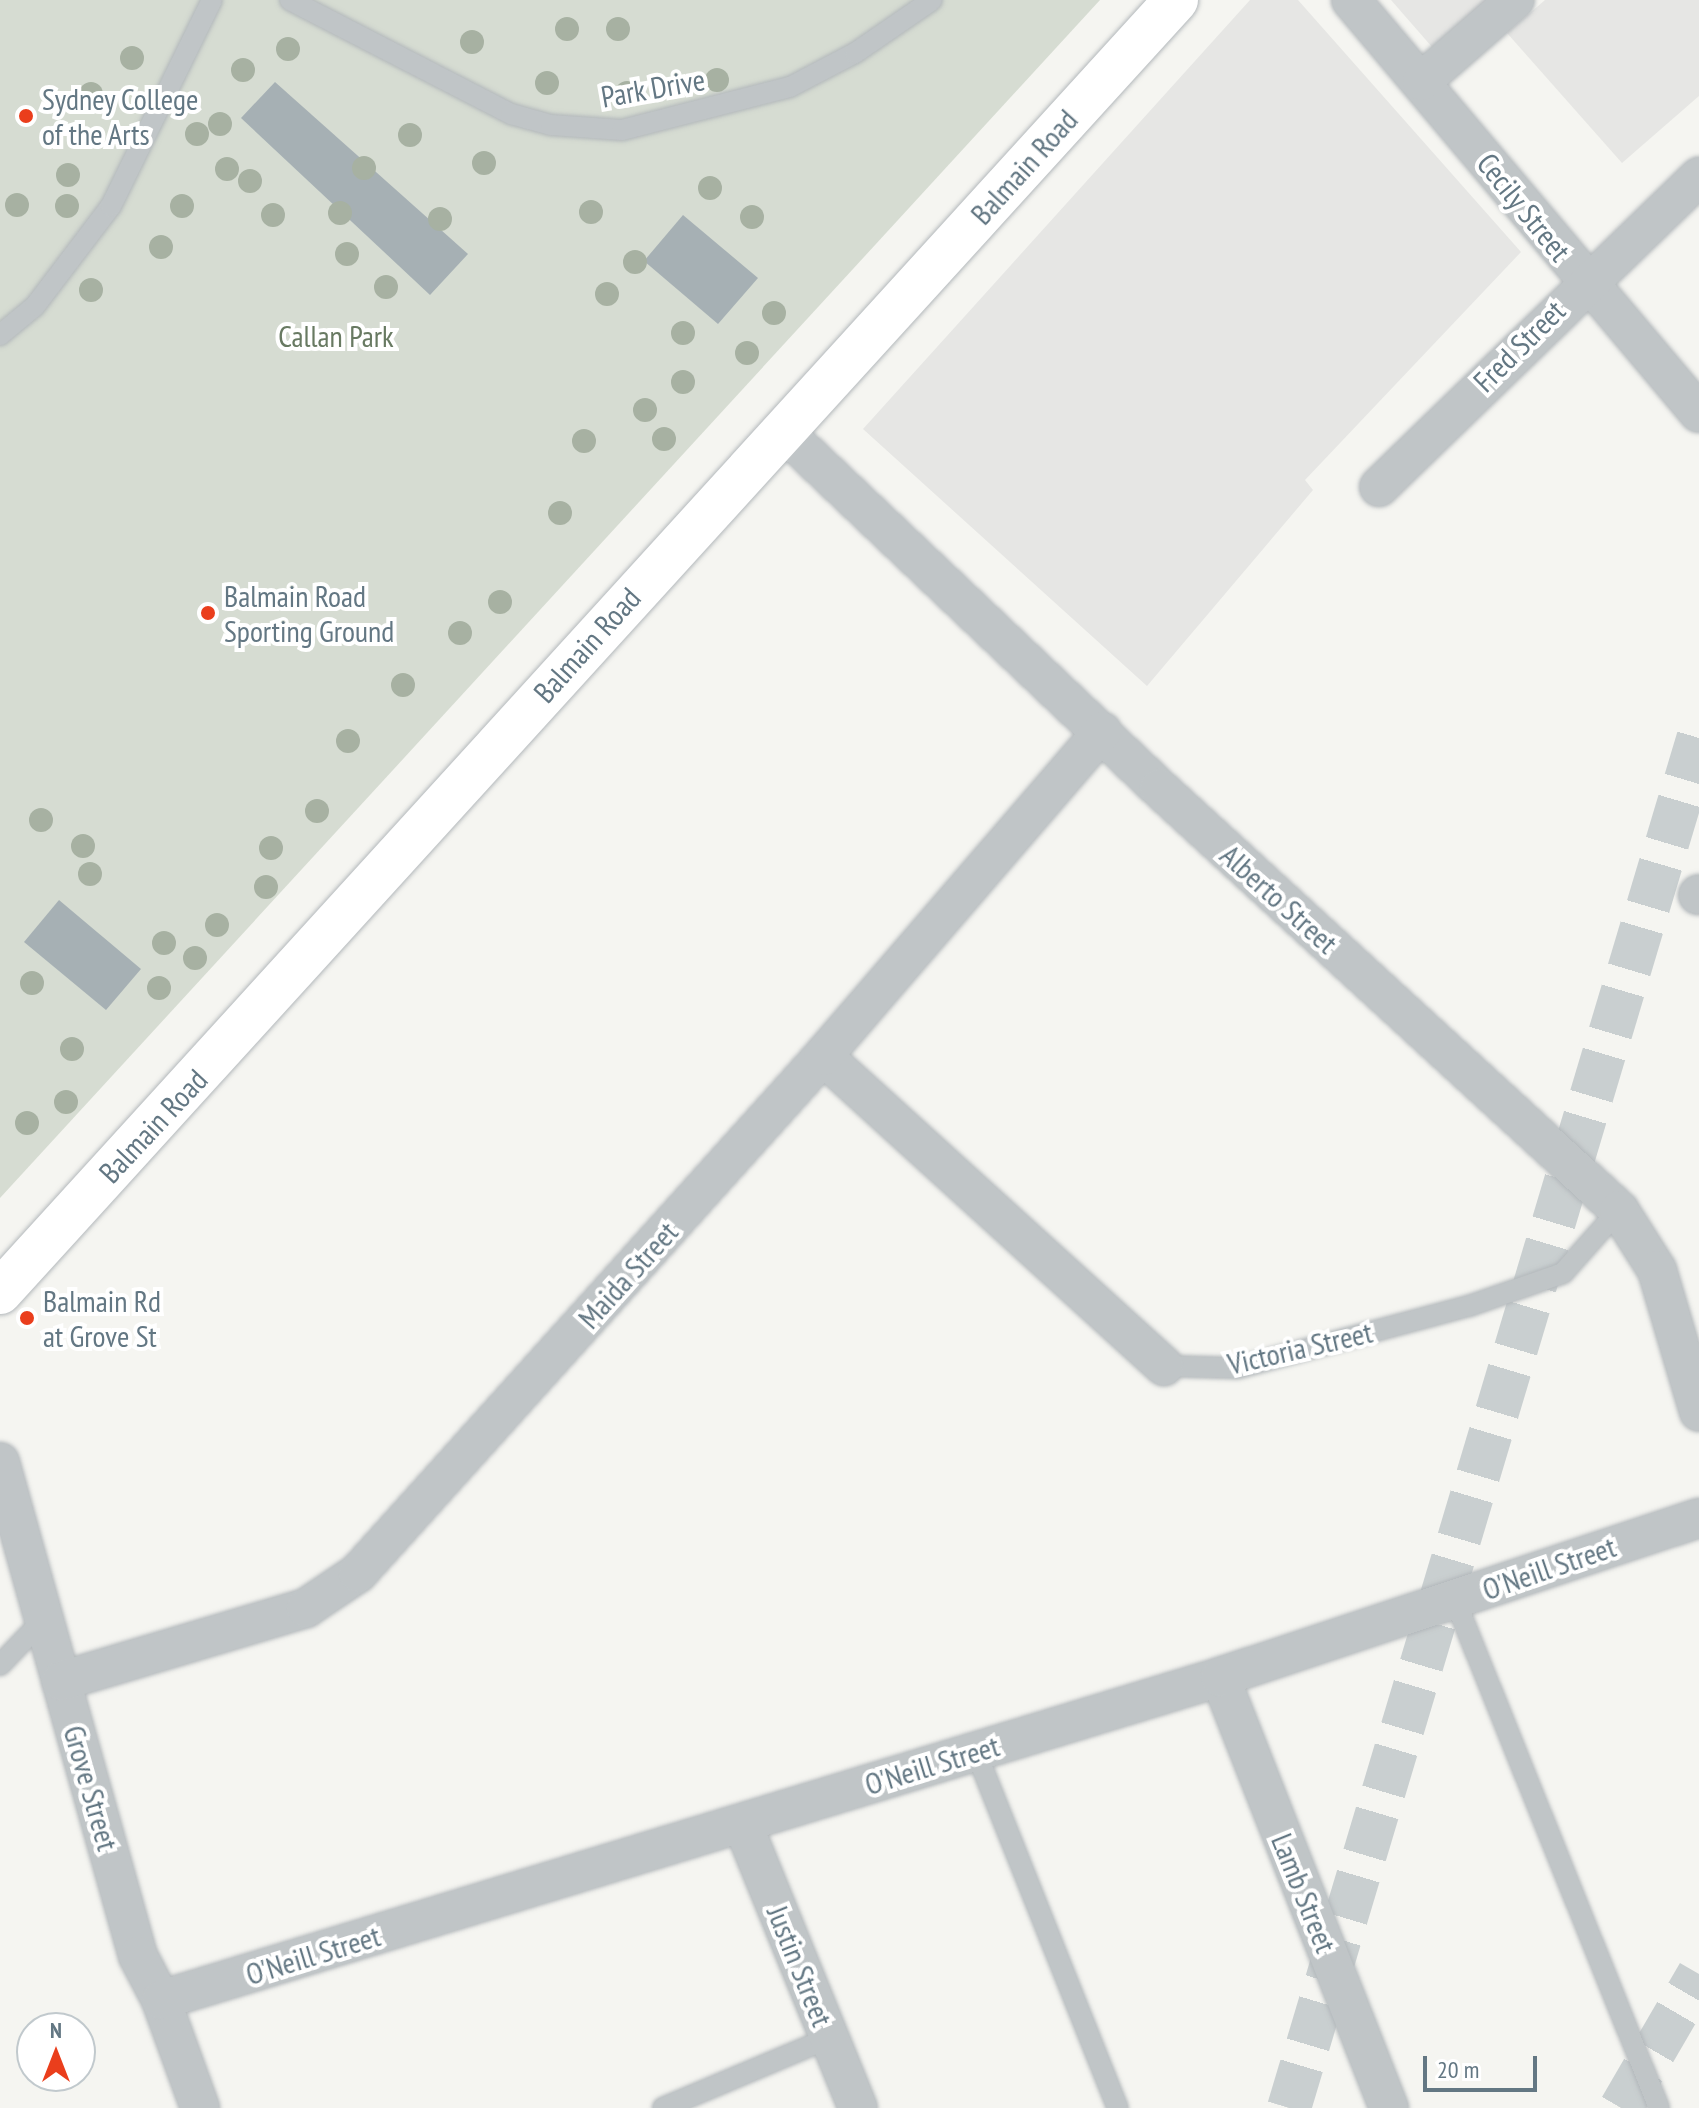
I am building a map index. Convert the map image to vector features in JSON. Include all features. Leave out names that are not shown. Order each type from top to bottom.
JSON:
[{"type":"main road","name":"Balmain Road","points":[[0,1292],[1176,0]]},
{"type":"street","name":"Cecily Street","points":[[1351,0],[1699,413]]},
{"type":"street","points":[[1422,81],[1515,0]]},
{"type":"street","name":"Fred Street","points":[[1379,487],[1585,281],[1699,177]]},
{"type":"street","name":"Alberto Street","points":[[784,432],[1102,732],[1619,1210],[1657,1270],[1699,1412]]},
{"type":"street","name":"Maida Street","points":[[61,1681],[306,1608],[335,1593],[823,1056],[1102,732]]},
{"type":"street","name":"Victoria Street","points":[[823,1056],[1164,1366]]},
{"type":"street","name":"Grove Street","points":[[0,1462],[138,1956],[161,2000],[200,2108]]},
{"type":"street","name":"O'Neill Street","points":[[161,2000],[743,1825],[1220,1677],[1699,1518]]},
{"type":"street","name":"Lamb Street","points":[[1220,1677],[1389,2108]]},
{"type":"street","name":"Justin Street","points":[[743,1825],[858,2108]]},
{"type":"lane","points":[[0,335],[35,306],[111,206],[212,0]]},
{"type":"lane","name":"Park Drive","points":[[290,0],[511,114],[551,125],[622,130],[790,87],[855,53],[932,0]]},
{"type":"lane","name":"Victoria Street","points":[[1164,1366],[1237,1368],[1469,1306],[1563,1273],[1619,1210]]},
{"type":"lane","points":[[1455,1600],[1659,2108]]},
{"type":"lane","points":[[0,1665],[44,1619]]},
{"type":"lane","points":[[976,1752],[1118,2108]]},
{"type":"lane","points":[[663,2108],[829,2038]]},
{"type":"shaded area","points":[[1250,0],[1298,0],[1521,252],[1305,480],[1313,490],[1147,686],[863,429]]},
{"type":"shaded area","points":[[1391,0],[1487,0],[1432,47]]},
{"type":"shaded area","points":[[1545,0],[1699,0],[1699,96],[1622,163],[1507,33]]},
{"type":"green space","name":"Callan Park","points":[[0,0],[1100,0],[0,1198]]},
{"type":"building","points":[[275,82],[468,254],[430,295],[241,118]]},
{"type":"building","points":[[683,215],[758,278],[718,324],[644,261]]},
{"type":"building","points":[[59,900],[141,969],[106,1010],[24,942]]},
{"type":"tunnel","points":[[1289,2108],[1699,736]]},
{"type":"tunnel","points":[[1621,2108],[1699,1974]]},
{"type":"place","name":"Sydney College of the Arts","points":[[26,116]]},
{"type":"place","name":"Balmain Road Sporting Ground","points":[[208,613]]},
{"type":"place","name":"Balmain Rd at Grove St","points":[[27,1318]]}]
